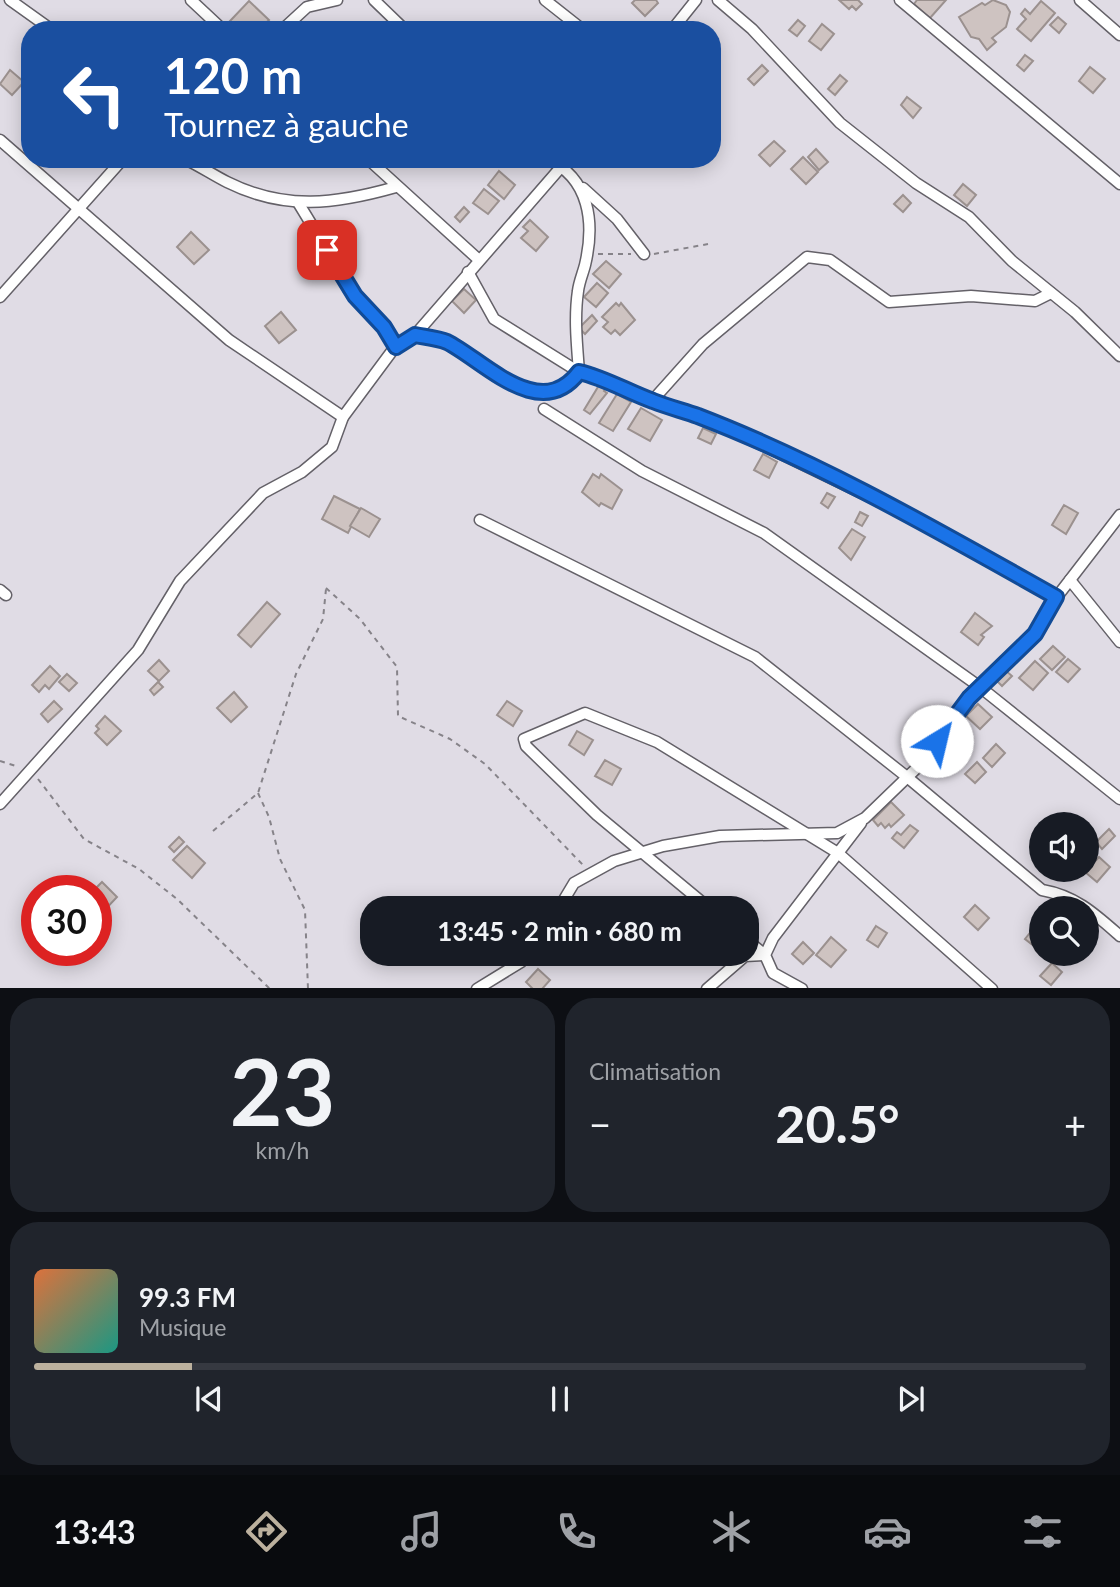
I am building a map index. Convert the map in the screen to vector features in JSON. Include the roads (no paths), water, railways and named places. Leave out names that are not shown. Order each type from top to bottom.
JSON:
[{"type":"street","points":[[10,0],[39,21]]},
{"type":"street","points":[[191,0],[213,21]]},
{"type":"street","points":[[292,21],[307,7],[337,0]]},
{"type":"street","points":[[373,0],[395,21]]},
{"type":"street","points":[[545,0],[572,21]]},
{"type":"street","points":[[678,21],[696,0]]},
{"type":"street","points":[[718,0],[752,29],[840,123],[916,183],[969,217],[1012,261],[1120,356]]},
{"type":"street","points":[[900,0],[1120,184]]},
{"type":"street","points":[[1080,0],[1120,34]]},
{"type":"street","points":[[0,140],[21,159]]},
{"type":"street","points":[[31,168],[229,340],[343,417]]},
{"type":"street","points":[[0,297],[115,168]]},
{"type":"street","points":[[202,168],[245,190],[299,204],[396,187]]},
{"type":"street","points":[[377,168],[479,260]]},
{"type":"street","points":[[0,804],[28,769],[66,732],[138,650],[180,582],[220,537],[262,494],[302,472],[332,447],[343,417],[396,347],[415,335],[561,168]]},
{"type":"street","points":[[569,168],[582,186],[617,219],[645,254]]},
{"type":"street","points":[[415,335],[446,342],[519,388],[546,391],[571,382],[579,372],[576,330],[578,288],[586,262],[590,216],[582,186]]},
{"type":"street","points":[[299,204],[355,296],[384,327],[396,347]]},
{"type":"street","points":[[652,401],[703,344],[807,257],[830,260],[889,302],[971,296],[1035,301],[1051,293]]},
{"type":"street","points":[[468,272],[495,319],[579,372],[699,416],[865,493],[934,528],[1056,597]]},
{"type":"street","points":[[544,409],[642,471],[764,533],[980,687],[1120,799]]},
{"type":"street","points":[[765,955],[773,938],[865,818],[922,763],[980,687],[1035,634],[1056,597],[1120,515]]},
{"type":"street","points":[[480,520],[755,657],[907,777],[1042,890],[1063,894],[1085,905],[1120,936]]},
{"type":"street","points":[[1070,580],[1120,642]]},
{"type":"street","points":[[694,896],[588,806],[526,746],[524,739],[585,713],[657,742],[838,853],[991,988]]},
{"type":"street","points":[[566,896],[574,883],[641,853],[720,836],[837,833],[865,818]]},
{"type":"street","points":[[759,950],[765,955],[773,973],[800,988]]},
{"type":"street","points":[[708,988],[745,956],[765,955]]},
{"type":"street","points":[[479,988],[514,966]]}]
